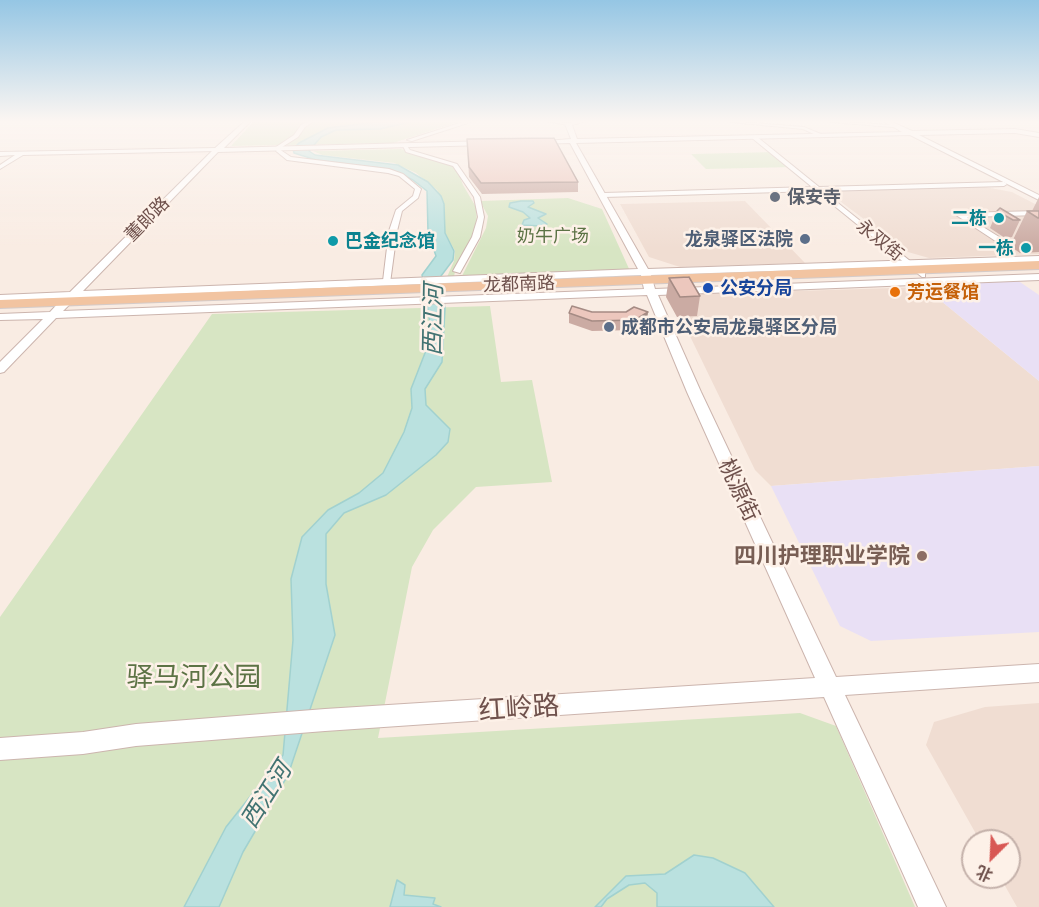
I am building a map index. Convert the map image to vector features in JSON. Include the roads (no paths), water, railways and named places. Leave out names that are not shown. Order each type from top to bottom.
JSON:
[{"type":"main road","name":"龙都南路","points":[[0,311],[67,306],[407,292],[462,286],[648,283],[1039,265]]},
{"type":"main road","name":"龙都南路","points":[[916,269],[1039,271]]},
{"type":"main road","name":"龙都南路","points":[[0,304],[67,306]]},
{"type":"street","name":"董郞路","points":[[0,380],[67,306],[206,163]]},
{"type":"street","points":[[325,163],[389,171],[401,176],[418,189],[416,197],[399,210],[393,231],[387,281]]},
{"type":"street","points":[[449,163],[455,165],[477,196],[481,211],[462,286]]},
{"type":"street","name":"桃源街","points":[[586,163],[648,283],[830,689],[932,907]]},
{"type":"street","name":"永双街","points":[[786,163],[916,269]]},
{"type":"street","points":[[966,163],[1039,200]]},
{"type":"street","points":[[968,163],[1039,200]]},
{"type":"street","points":[[604,195],[1004,184]]},
{"type":"street","points":[[1020,213],[1039,224]]},
{"type":"street","points":[[1039,213],[959,215],[1003,242],[1033,241],[1039,230]]},
{"type":"street","points":[[916,269],[1039,259]]},
{"type":"street","points":[[648,283],[1039,277]]},
{"type":"street","points":[[0,317],[67,306],[387,281],[407,292]]},
{"type":"street","points":[[0,298],[67,306]]},
{"type":"street","name":"董郞路","points":[[0,369],[67,306]]},
{"type":"street","name":"红岭路","points":[[0,749],[324,720],[830,689],[1039,673]]},
{"type":"water","name":"西江河","points":[[343,163],[398,165],[428,182],[441,196],[444,204],[445,233],[454,251],[453,260],[441,276],[445,309],[442,362],[425,389],[426,405],[450,429],[448,442],[436,455],[386,495],[344,513],[326,534],[326,584],[335,635],[288,775],[243,852],[219,907],[184,907],[226,827],[283,755],[293,640],[291,579],[302,537],[328,510],[359,493],[383,473],[404,432],[412,408],[411,389],[432,335],[422,275],[436,256],[428,233],[427,191],[413,180],[389,169]]},
{"type":"water","points":[[533,201],[534,203],[528,207],[546,214],[538,218],[547,224],[522,225],[524,220],[530,218],[523,212],[509,207],[510,203]]},
{"type":"water","points":[[694,855],[713,858],[745,873],[774,907],[657,907],[657,893],[645,883],[629,885],[607,899],[601,907],[595,907],[626,876],[665,874]]},
{"type":"water","points":[[397,880],[405,885],[404,895],[435,898],[433,904],[441,907],[390,907]]},
{"type":"place","name":"保安寺","points":[[775,197]]},
{"type":"place","name":"二栋","points":[[999,218]]},
{"type":"place","name":"龙泉驿区法院","points":[[805,239]]},
{"type":"place","name":"巴金纪念馆","points":[[333,241]]},
{"type":"place","name":"一栋","points":[[1026,248]]},
{"type":"place","name":"公安分局","points":[[708,288]]},
{"type":"place","name":"芳运餐馆","points":[[895,292]]},
{"type":"place","name":"成都市公安局龙泉驿区分局","points":[[609,327]]},
{"type":"place","name":"四川护理职业学院","points":[[922,556]]},
{"type":"park label","name":"奶牛广场","points":[[553,236]]},
{"type":"park label","name":"驿马河公园","points":[[194,677]]}]
